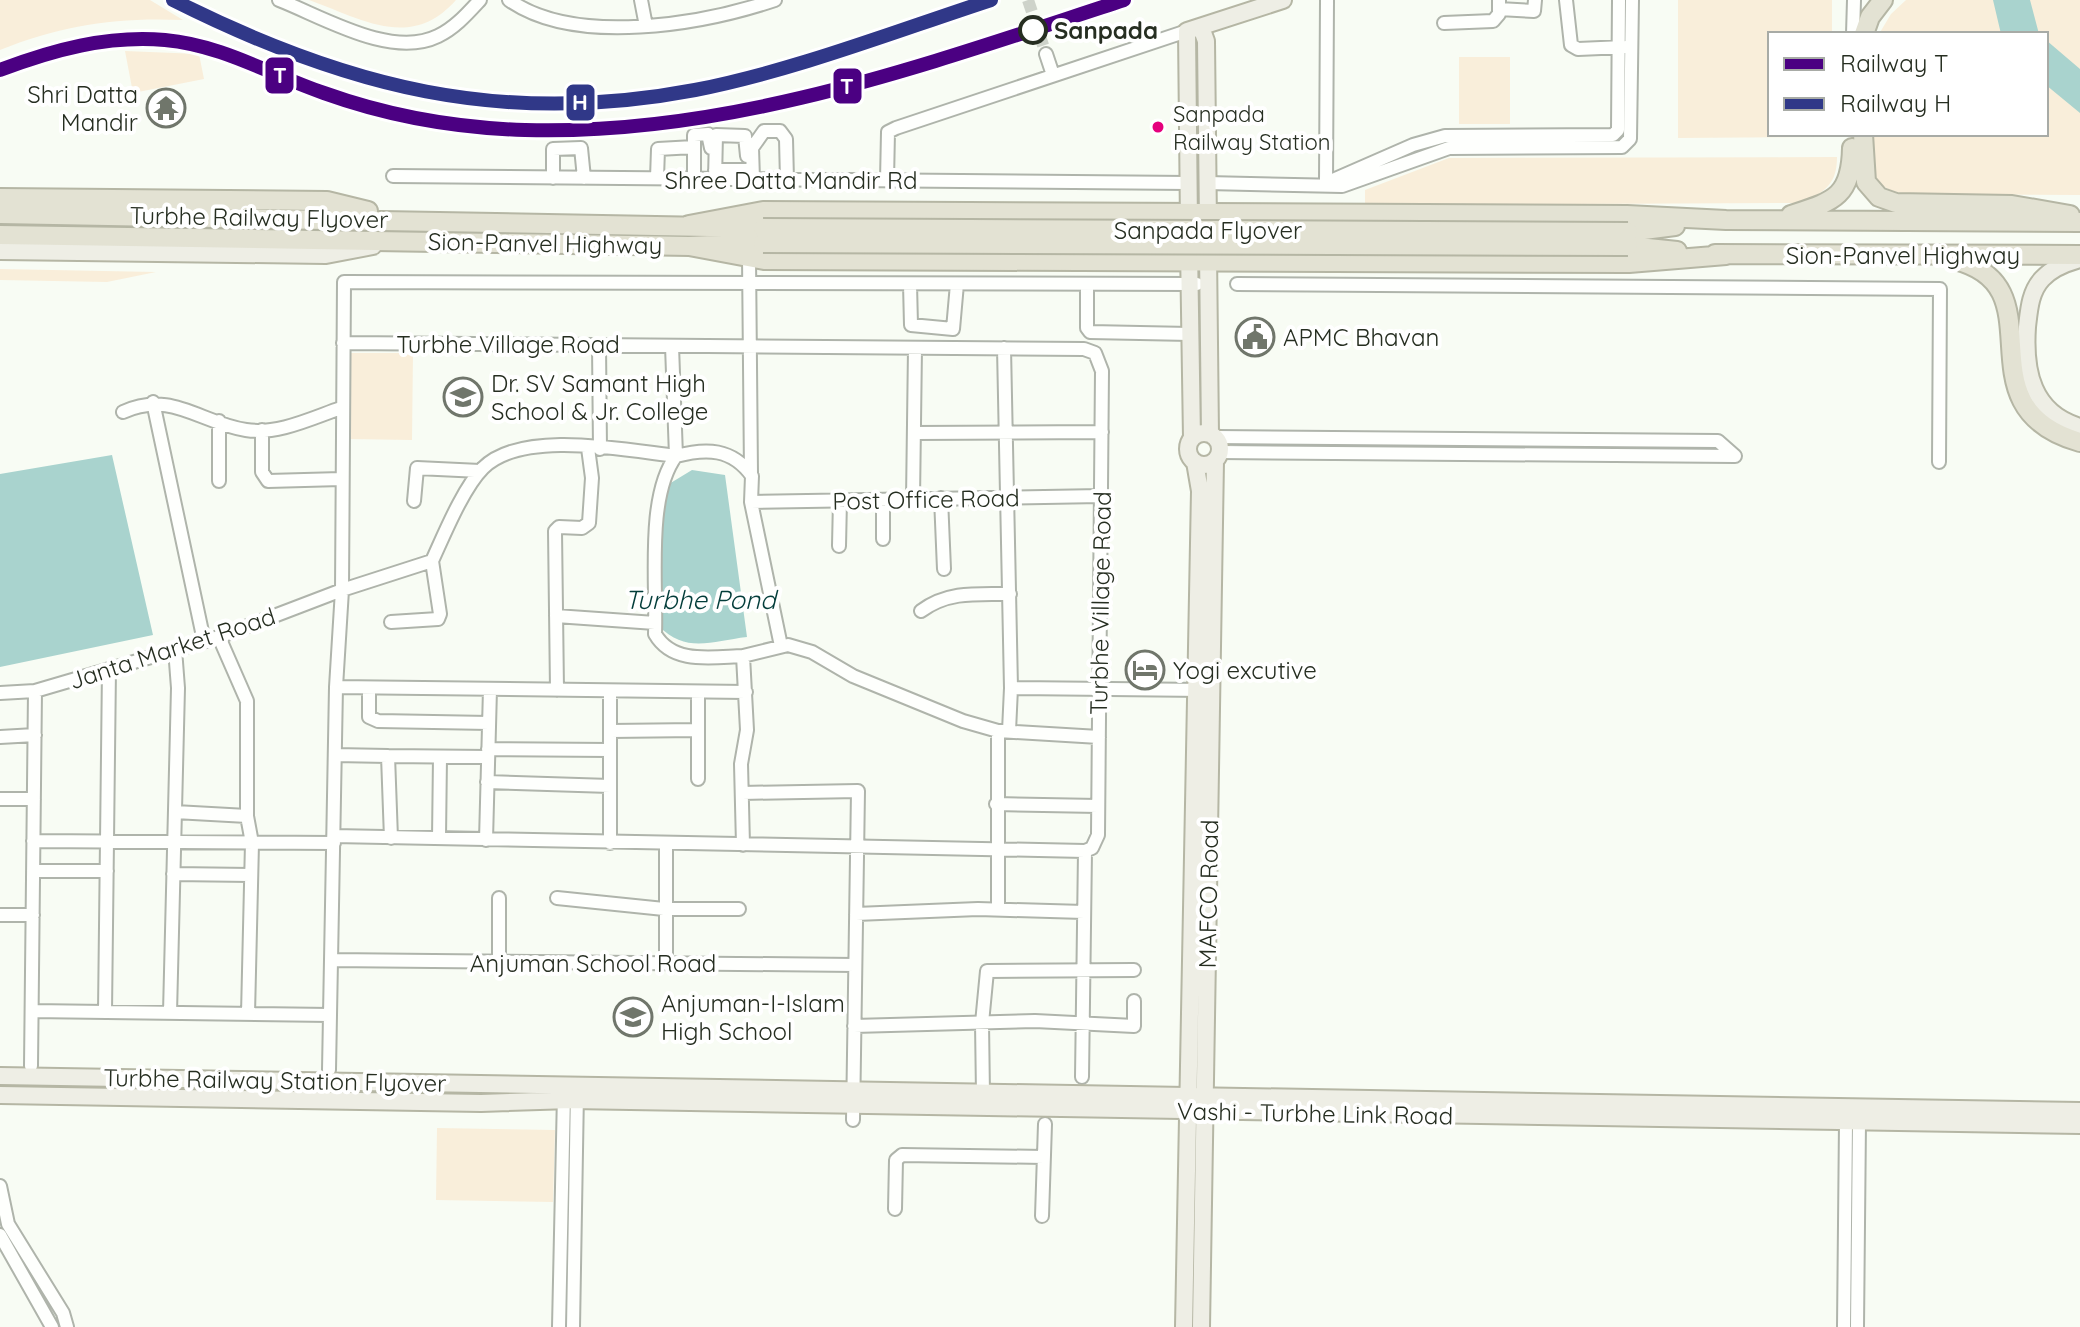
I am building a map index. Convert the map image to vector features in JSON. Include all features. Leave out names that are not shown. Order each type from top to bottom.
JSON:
[{"type":"highway","points":[[1854,32],[1869,0]]},
{"type":"highway","points":[[1865,32],[1870,17],[1883,0]]},
{"type":"highway","points":[[1773,220],[1820,206],[1843,190],[1850,175],[1852,136]]},
{"type":"highway","points":[[1863,136],[1866,182],[1887,200],[2012,205],[2080,220]]},
{"type":"highway","name":"Turbhe Railway Flyover","points":[[0,198],[327,201],[402,219]]},
{"type":"highway","points":[[689,225],[763,211],[1627,215],[1726,220]]},
{"type":"highway","points":[[1284,213],[1284,262]]},
{"type":"highway","name":"Turbhe Railway Flyover","points":[[0,214],[402,219]]},
{"type":"highway","points":[[0,223],[341,228],[366,219]]},
{"type":"highway","name":"Sion-Panvel Highway","points":[[402,219],[689,225]]},
{"type":"highway","name":"Sion-Panvel Highway","points":[[1726,220],[2080,220]]},
{"type":"highway","name":"Sanpada Flyover","points":[[1628,239],[1726,220]]},
{"type":"highway","name":"Sanpada Flyover","points":[[689,225],[763,236]]},
{"type":"highway","name":"Turbhe Railway Flyover","points":[[0,235],[401,241]]},
{"type":"highway","name":"Sanpada Flyover","points":[[689,246],[763,236],[1628,239],[1726,255]]},
{"type":"highway","name":"Sion-Panvel Highway","points":[[401,241],[689,246]]},
{"type":"highway","points":[[689,246],[749,257],[1199,262],[1629,263],[1726,255]]},
{"type":"highway","name":"Sion-Panvel Highway","points":[[1726,255],[2080,257]]},
{"type":"highway","points":[[1935,255],[1972,265],[1995,280],[2009,315],[2014,387],[2040,423],[2080,442]]},
{"type":"main road","points":[[1194,29],[1283,0]]},
{"type":"main road","name":"MAFCO Road","points":[[1194,29],[1206,41],[1207,183],[1198,213]]},
{"type":"main road","name":"MAFCO Road","points":[[1184,1327],[1196,1104],[1204,683],[1215,446],[1209,284],[1199,262],[1198,213],[1189,183],[1194,29]]},
{"type":"main road","points":[[0,251],[326,255],[401,241]]},
{"type":"main road","points":[[2080,257],[2051,270],[2035,288],[2028,313],[2026,366],[2029,381],[2043,404],[2062,420],[2080,427]]},
{"type":"main road","name":"MAFCO Road","points":[[1192,438],[1190,284],[1199,262]]},
{"type":"main road","points":[[1200,433],[1215,446],[1205,465],[1195,462],[1188,448],[1192,438],[1200,433]]},
{"type":"main road","name":"MAFCO Road","points":[[1195,462],[1200,491],[1204,683]]},
{"type":"main road","points":[[0,1065],[481,1073],[564,1094]]},
{"type":"main road","name":"Turbhe Railway Station Flyover","points":[[0,1076],[481,1083],[564,1094]]},
{"type":"main road","points":[[0,1106],[482,1114],[564,1094]]},
{"type":"main road","name":"Vashi - Turbhe Link Road","points":[[564,1094],[853,1106],[1196,1104]]},
{"type":"main road","name":"Turbhe Railway Station Flyover","points":[[0,1095],[481,1103],[564,1094]]},
{"type":"main road","name":"Vashi - Turbhe Link Road","points":[[853,1106],[983,1095],[1196,1104],[1853,1117],[2080,1125]]},
{"type":"main road","name":"MAFCO Road","points":[[1196,1104],[1201,1327]]},
{"type":"main road","name":"Vashi - Turbhe Link Road","points":[[1853,1117],[2080,1111]]},
{"type":"street","points":[[279,0],[374,37],[416,42],[437,37],[458,23],[480,0]]},
{"type":"street","points":[[509,0],[534,14],[595,26],[646,26],[707,18],[775,0]]},
{"type":"street","points":[[641,0],[646,26]]},
{"type":"street","points":[[1326,183],[1327,0]]},
{"type":"street","points":[[1444,23],[1493,21],[1499,5],[1534,11],[1535,0]]},
{"type":"street","points":[[1566,0],[1571,45],[1578,49],[1626,47]]},
{"type":"street","points":[[1207,183],[1354,184],[1449,148],[1622,147],[1630,139],[1626,47],[1619,0]]},
{"type":"street","points":[[1626,47],[1632,0]]},
{"type":"street","points":[[1853,32],[1854,0]]},
{"type":"street","points":[[887,180],[888,132],[1194,29]]},
{"type":"street","points":[[1046,54],[1053,75]]},
{"type":"street","points":[[749,176],[754,144],[764,131],[780,131],[786,139],[787,180]]},
{"type":"street","points":[[694,175],[694,135],[708,134],[711,137],[713,175]]},
{"type":"street","points":[[713,175],[715,137],[718,134],[745,136],[749,176]]},
{"type":"street","points":[[657,174],[659,148],[694,147]]},
{"type":"street","points":[[553,178],[553,149],[581,148],[584,178]]},
{"type":"street","name":"Shree Datta Mandir Rd","points":[[393,176],[584,178],[657,174],[787,180],[1189,183]]},
{"type":"street","points":[[749,257],[751,502],[781,646]]},
{"type":"street","points":[[329,1070],[336,687],[342,590],[344,282],[1209,284]]},
{"type":"street","points":[[910,284],[911,325],[953,329],[957,284]]},
{"type":"street","points":[[1087,284],[1087,328],[1090,332],[1190,334]]},
{"type":"street","points":[[1237,284],[1940,289],[1939,462]]},
{"type":"street","name":"Turbhe Village Road","points":[[343,343],[1084,349],[1095,353],[1102,371],[1098,806],[1096,842],[1085,851],[1082,1077]]},
{"type":"street","points":[[557,690],[555,531],[559,527],[582,528],[589,523],[599,345]]},
{"type":"street","points":[[672,346],[676,456],[665,470],[657,504],[655,634],[661,645],[689,657],[743,656],[781,646],[812,652],[853,676],[963,721],[998,731],[1099,737]]},
{"type":"street","points":[[913,499],[915,348]]},
{"type":"street","points":[[998,731],[1009,731],[1011,688],[1004,348]]},
{"type":"street","points":[[123,412],[153,402],[247,430],[262,430],[302,422],[341,408]]},
{"type":"street","points":[[153,402],[204,641]]},
{"type":"street","points":[[219,421],[219,481]]},
{"type":"street","points":[[262,430],[262,472],[268,481],[341,479]]},
{"type":"street","points":[[914,433],[1102,432]]},
{"type":"street","points":[[1718,441],[1735,456],[1215,446],[1718,441]]},
{"type":"street","points":[[391,622],[438,619],[440,614],[432,561],[480,471],[495,457],[531,446],[676,456],[696,451],[725,453],[737,458],[752,476]]},
{"type":"street","points":[[414,501],[417,468],[480,471]]},
{"type":"street","name":"Post Office Road","points":[[751,502],[1101,496]]},
{"type":"street","points":[[941,498],[944,569]]},
{"type":"street","points":[[839,546],[840,500]]},
{"type":"street","points":[[883,500],[883,539]]},
{"type":"street","name":"Janta Market Road","points":[[0,693],[35,691],[219,637],[342,590],[432,561]]},
{"type":"street","points":[[921,611],[938,599],[948,597],[1010,594]]},
{"type":"street","points":[[556,616],[655,623]]},
{"type":"street","points":[[219,637],[247,701],[247,816],[252,843],[248,1014]]},
{"type":"street","points":[[170,1013],[178,688],[175,649]]},
{"type":"street","points":[[743,656],[747,730],[741,764],[743,845]]},
{"type":"street","points":[[105,1012],[109,669]]},
{"type":"street","points":[[1011,688],[1099,689],[1204,683]]},
{"type":"street","points":[[336,687],[746,692]]},
{"type":"street","points":[[369,688],[369,717],[378,721],[489,723]]},
{"type":"street","points":[[486,840],[490,689]]},
{"type":"street","points":[[31,1066],[35,691]]},
{"type":"street","points":[[610,691],[610,843]]},
{"type":"street","points":[[698,693],[698,779]]},
{"type":"street","points":[[610,731],[697,730]]},
{"type":"street","points":[[998,731],[998,910]]},
{"type":"street","points":[[0,737],[35,735]]},
{"type":"street","points":[[335,755],[440,757],[610,750]]},
{"type":"street","points":[[388,756],[391,838]]},
{"type":"street","points":[[439,838],[440,757]]},
{"type":"street","points":[[487,782],[610,786]]},
{"type":"street","points":[[742,793],[858,791],[853,1106]]},
{"type":"street","points":[[0,799],[34,799]]},
{"type":"street","points":[[996,804],[1098,806]]},
{"type":"street","points":[[175,812],[247,816]]},
{"type":"street","points":[[33,841],[252,843],[439,838],[1085,851]]},
{"type":"street","points":[[666,844],[666,963]]},
{"type":"street","points":[[33,871],[107,871]]},
{"type":"street","points":[[173,874],[251,875]]},
{"type":"street","points":[[499,898],[499,962]]},
{"type":"street","points":[[557,898],[664,909],[739,909]]},
{"type":"street","points":[[856,914],[998,910],[1084,912]]},
{"type":"street","points":[[0,915],[33,915]]},
{"type":"street","name":"Anjuman School Road","points":[[331,960],[855,965]]},
{"type":"street","points":[[983,1095],[982,1023],[987,971],[1134,970]]},
{"type":"street","points":[[854,1026],[982,1023],[1134,1026],[1134,1001]]},
{"type":"street","points":[[32,1011],[330,1015]]},
{"type":"street","points":[[559,1327],[564,1094]]},
{"type":"street","points":[[564,1094],[573,1327]]},
{"type":"street","points":[[1844,1327],[1853,1117]]},
{"type":"street","points":[[1853,1117],[1857,1327]]},
{"type":"street","points":[[1042,1216],[1045,1124]]},
{"type":"street","points":[[895,1209],[894,1172],[896,1160],[902,1155],[1044,1157]]},
{"type":"street","points":[[0,1186],[8,1224],[63,1313],[67,1327]]},
{"type":"street","points":[[0,1235],[52,1327]]},
{"type":"shaded area","points":[[0,0],[150,0],[183,20],[90,24],[45,34],[0,50]]},
{"type":"shaded area","points":[[309,0],[456,0],[439,15],[422,24],[404,27],[367,22]]},
{"type":"shaded area","points":[[1678,0],[1832,0],[1832,32],[1768,32],[1768,136],[1832,137],[1678,138]]},
{"type":"shaded area","points":[[1906,0],[2080,0],[2080,195],[1911,194],[1897,192],[1880,183],[1873,168],[1872,136],[2048,136],[2048,32],[1880,32],[1891,14]]},
{"type":"shaded area","points":[[125,51],[199,54],[204,79],[133,93]]},
{"type":"shaded area","points":[[1459,57],[1510,57],[1510,124],[1459,124]]},
{"type":"shaded area","points":[[1837,157],[1832,181],[1817,195],[1801,203],[1365,205],[1365,190],[1449,158]]},
{"type":"shaded area","points":[[0,269],[156,272],[107,282],[0,280]]},
{"type":"shaded area","points":[[348,353],[413,353],[412,440],[347,439]]},
{"type":"shaded area","points":[[437,1128],[555,1130],[553,1202],[436,1200]]},
{"type":"water","points":[[1993,0],[2030,0],[2038,32],[2001,32]]},
{"type":"water","points":[[2048,42],[2080,69],[2080,113],[2048,87]]},
{"type":"water","points":[[112,455],[153,635],[0,667],[0,474]]},
{"type":"water","name":"Turbhe Pond","points":[[692,470],[725,475],[747,637],[689,643],[669,635],[659,626],[664,487]]},
{"type":"tunnel","points":[[1028,0],[1046,54]]},
{"type":"rail line","name":"H","points":[[173,0],[300,56],[363,76],[426,92],[490,101],[556,104],[624,100],[733,82],[844,50],[991,0]]},
{"type":"rail line","name":"T","points":[[0,70],[40,56],[101,42],[165,40],[206,48],[324,93],[398,114],[500,129],[602,129],[679,121],[829,91],[978,48],[1124,0]]},
{"type":"place","name":"Sanpada","points":[[1033,30]]},
{"type":"place","name":"Shri Datta Mandir","points":[[166,108]]},
{"type":"place","name":"Sanpada Railway Station","points":[[1158,127]]},
{"type":"place","name":"APMC Bhavan","points":[[1255,337]]},
{"type":"place","name":"Dr. SV Samant High School & Jr. College","points":[[463,397]]},
{"type":"place","name":"Yogi excutive","points":[[1145,670]]},
{"type":"place","name":"Anjuman-I-Islam High School","points":[[633,1017]]}]
